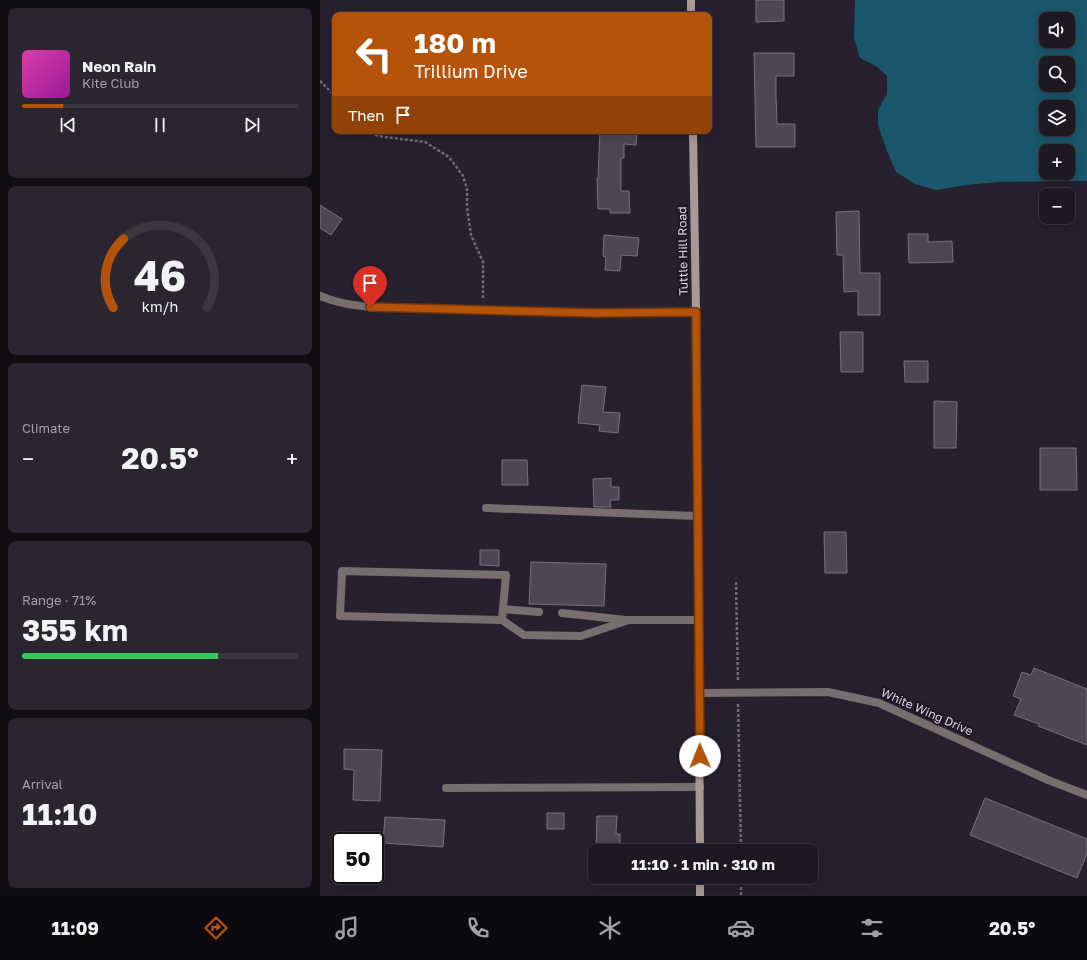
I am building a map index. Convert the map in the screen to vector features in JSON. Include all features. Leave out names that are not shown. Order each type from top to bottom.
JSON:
[{"type":"main road","points":[[690,0],[691,12]]},
{"type":"main road","name":"Tuttle Hill Road","points":[[693,134],[696,312],[700,844]]},
{"type":"main road","points":[[700,884],[700,896]]},
{"type":"street","points":[[320,296],[349,305],[370,307],[596,313],[696,312]]},
{"type":"street","points":[[486,508],[697,516]]},
{"type":"street","points":[[502,620],[506,575],[342,571],[340,616],[502,620],[524,635],[581,636],[629,620]]},
{"type":"street","points":[[504,609],[539,612]]},
{"type":"street","points":[[562,613],[629,620],[699,620]]},
{"type":"street","name":"White Wing Drive","points":[[699,694],[828,692],[879,703],[1048,780],[1087,795]]},
{"type":"street","points":[[446,788],[700,787]]},
{"type":"path","points":[[320,81],[332,93]]},
{"type":"path","points":[[373,134],[378,136],[425,142],[449,157],[463,176],[466,189],[466,207],[471,236],[483,262],[483,310]]},
{"type":"path","points":[[736,582],[740,844]]},
{"type":"path","points":[[741,884],[741,896]]},
{"type":"water","points":[[855,0],[1087,0],[1087,181],[998,182],[936,190],[915,184],[896,172],[878,125],[878,110],[887,94],[887,76],[876,66],[860,58],[854,38]]},
{"type":"building","points":[[756,0],[784,0],[784,21],[756,22]]},
{"type":"building","points":[[754,53],[794,53],[794,76],[776,76],[776,94],[777,124],[795,124],[795,147],[756,147]]},
{"type":"building","points":[[600,134],[637,134],[636,145],[624,144],[624,158],[621,158],[621,191],[629,191],[630,213],[610,213],[610,209],[598,209]]},
{"type":"building","points":[[320,205],[342,219],[331,235],[320,228]]},
{"type":"building","points":[[859,211],[860,273],[880,273],[880,315],[858,315],[858,291],[844,292],[843,255],[837,255],[836,212]]},
{"type":"building","points":[[908,234],[928,234],[928,242],[952,241],[953,262],[909,263]]},
{"type":"building","points":[[604,235],[639,238],[637,256],[621,255],[620,271],[605,270],[606,257],[603,256]]},
{"type":"building","points":[[840,332],[863,332],[863,372],[841,372]]},
{"type":"building","points":[[904,361],[928,361],[928,382],[905,382]]},
{"type":"building","points":[[582,385],[606,387],[603,412],[620,413],[618,433],[599,431],[600,425],[578,423]]},
{"type":"building","points":[[934,401],[957,402],[956,448],[934,448]]},
{"type":"building","points":[[1040,448],[1076,448],[1077,490],[1040,490]]},
{"type":"building","points":[[502,460],[527,460],[528,485],[502,485]]},
{"type":"building","points":[[611,478],[611,487],[619,487],[619,500],[610,500],[611,507],[594,507],[593,479]]},
{"type":"building","points":[[824,532],[846,532],[847,573],[825,573]]},
{"type":"building","points":[[480,550],[499,550],[499,566],[480,565]]},
{"type":"building","points":[[531,562],[606,564],[604,606],[529,604]]},
{"type":"building","points":[[1034,668],[1087,689],[1087,745],[1014,715],[1021,699],[1013,696],[1022,672],[1031,675]]},
{"type":"building","points":[[344,749],[382,750],[380,801],[353,800],[354,770],[344,769]]},
{"type":"building","points":[[985,798],[1087,839],[1087,854],[1077,878],[970,835]]},
{"type":"building","points":[[547,813],[564,813],[564,829],[547,829]]},
{"type":"building","points":[[597,816],[617,816],[616,834],[620,834],[620,844],[596,844]]},
{"type":"building","points":[[385,817],[445,820],[443,847],[384,843]]},
{"type":"route","points":[[370,307],[596,313],[696,312],[700,756]]}]
